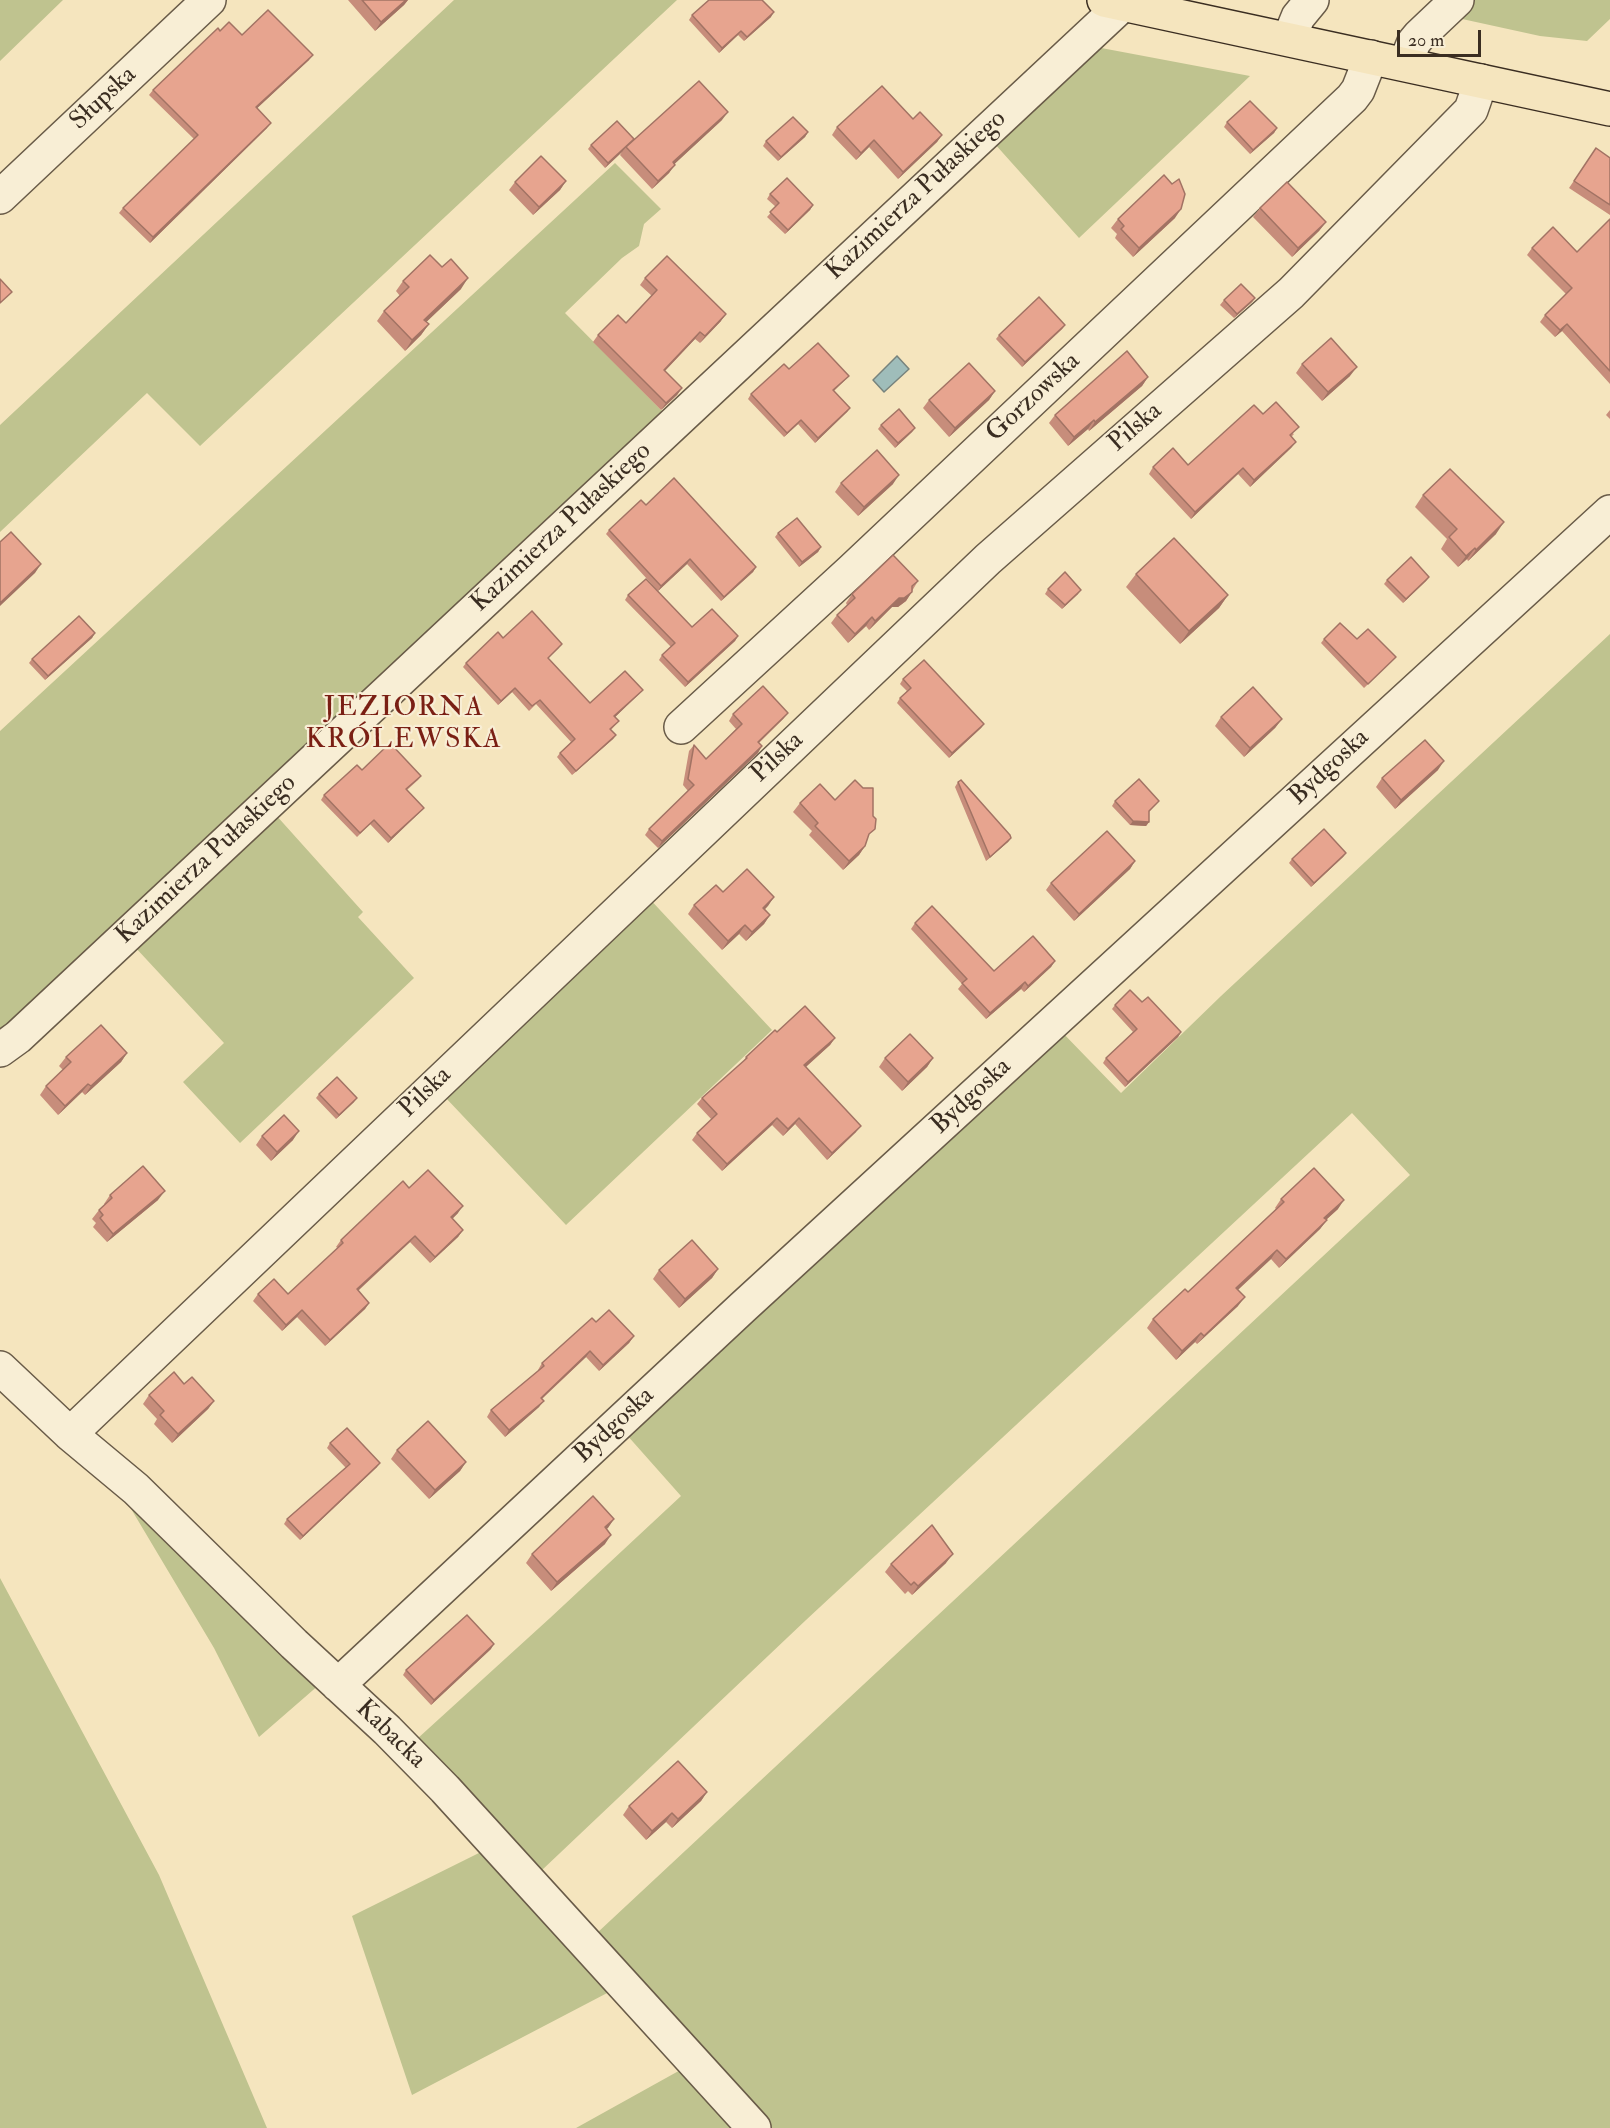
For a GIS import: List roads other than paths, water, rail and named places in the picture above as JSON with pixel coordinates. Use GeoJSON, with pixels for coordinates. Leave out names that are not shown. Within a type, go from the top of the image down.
{"type":"FeatureCollection","features":[{"type":"Feature","properties":{"kind":"main road","name":"Kazimierza Pułaskiego"},"geometry":{"type":"LineString","coordinates":[[1113,2],[1610,109]]}},
{"type":"Feature","properties":{"kind":"street","name":"Słupska"},"geometry":{"type":"LineString","coordinates":[[0,197],[209,0]]}},
{"type":"Feature","properties":{"kind":"street"},"geometry":{"type":"LineString","coordinates":[[1289,39],[1298,17],[1312,0]]}},
{"type":"Feature","properties":{"kind":"street"},"geometry":{"type":"LineString","coordinates":[[1405,64],[1414,42],[1456,0]]}},
{"type":"Feature","properties":{"kind":"street","name":"Kazimierza Pułaskiego"},"geometry":{"type":"LineString","coordinates":[[0,1050],[18,1037],[1113,2]]}},
{"type":"Feature","properties":{"kind":"street","name":"Gorzowska"},"geometry":{"type":"LineString","coordinates":[[681,727],[852,570],[1352,98],[1358,90],[1371,57]]}},
{"type":"Feature","properties":{"kind":"street","name":"Pilska"},"geometry":{"type":"LineString","coordinates":[[70,1434],[980,567],[1291,293],[1471,110],[1481,81]]}},
{"type":"Feature","properties":{"kind":"street","name":"Bydgoska"},"geometry":{"type":"LineString","coordinates":[[338,1685],[742,1307],[1610,512]]}},
{"type":"Feature","properties":{"kind":"street","name":"Kabacka"},"geometry":{"type":"LineString","coordinates":[[0,1368],[70,1434],[136,1489],[445,1789],[754,2128]]}},
{"type":"Feature","properties":{"kind":"water"},"geometry":{"type":"Polygon","coordinates":[[[897,356],[909,369],[884,392],[873,380],[897,356]]]}},
{"type":"Feature","properties":{"kind":"district","name":"JEZIORNA KRÓLEWSKA"},"geometry":{"type":"Point","coordinates":[404,725]}}]}
